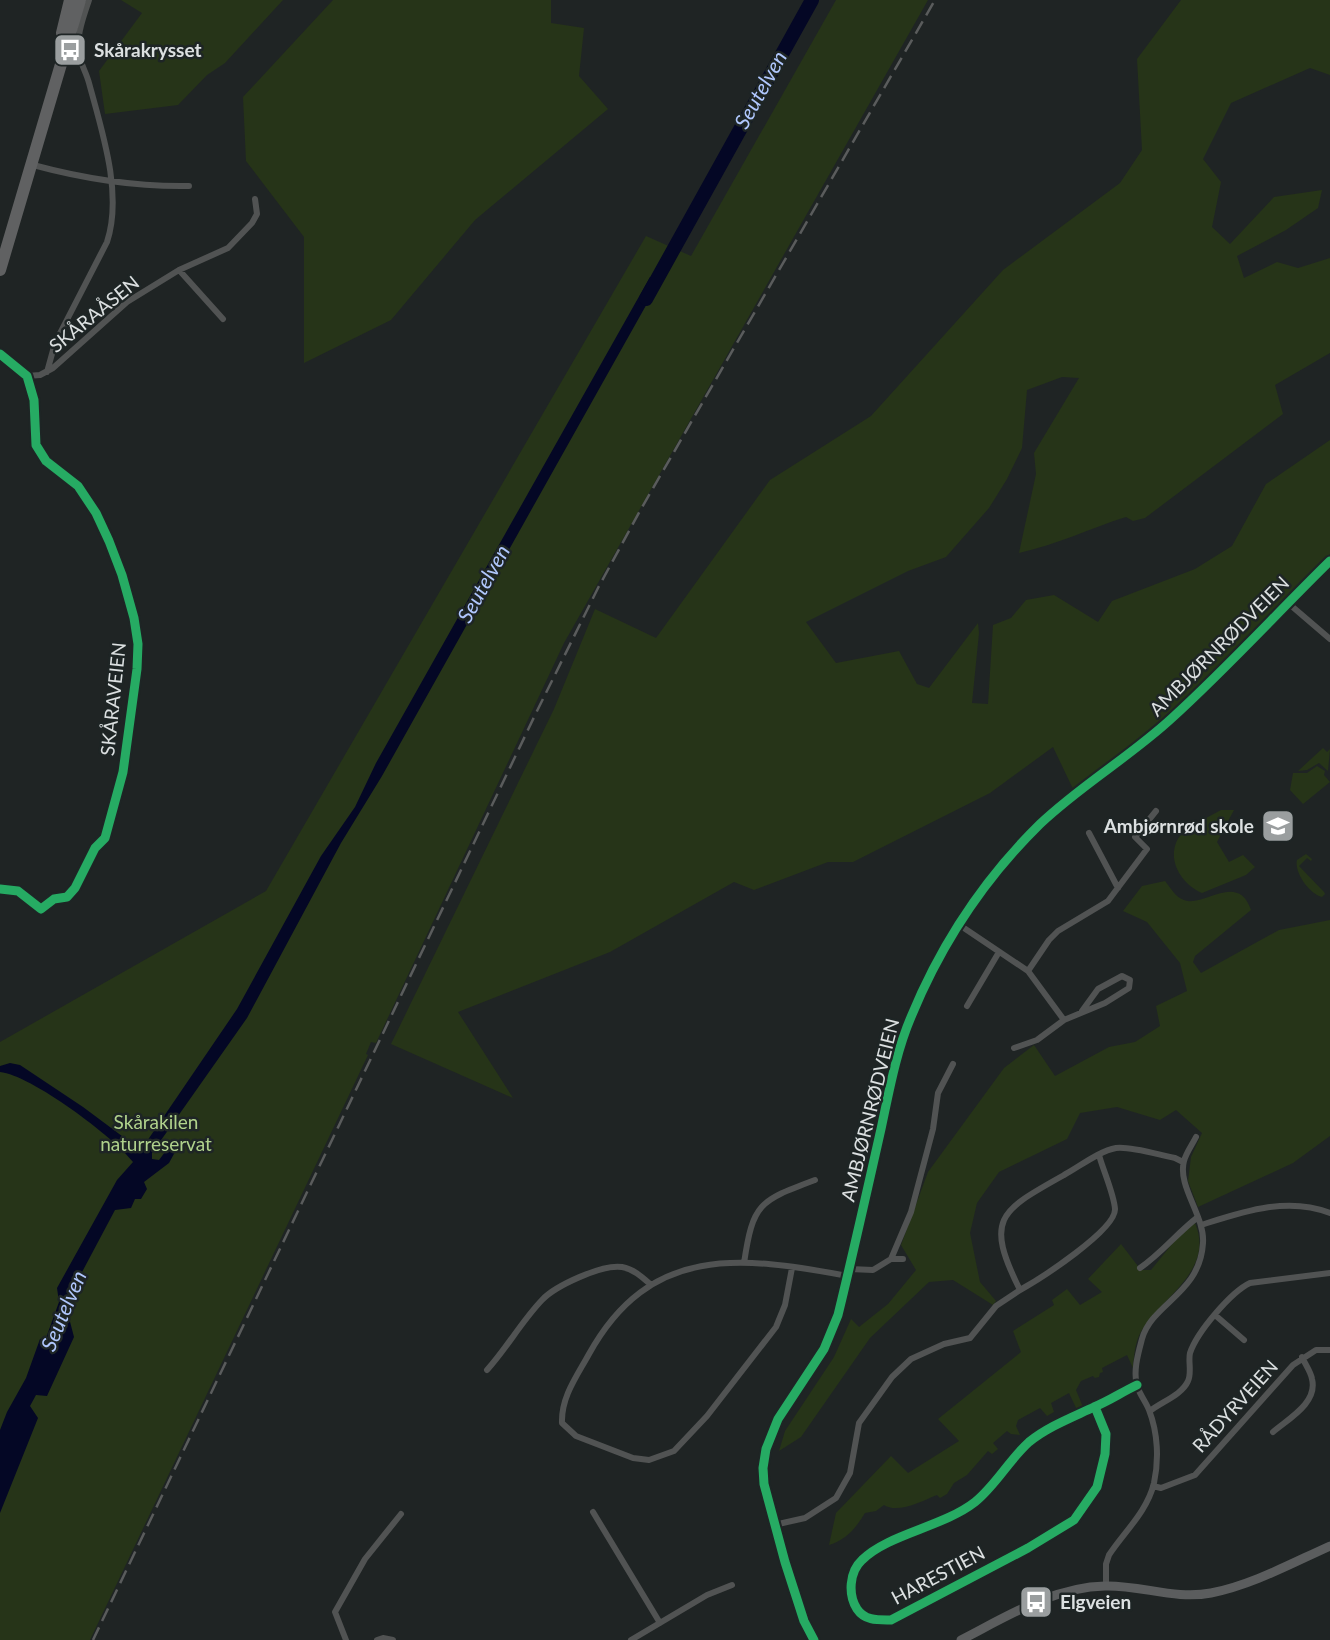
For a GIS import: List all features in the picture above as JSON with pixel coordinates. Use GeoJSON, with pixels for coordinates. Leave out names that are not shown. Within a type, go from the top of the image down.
{"type":"FeatureCollection","features":[{"type":"Feature","properties":{"kind":"highway"},"geometry":{"type":"LineString","coordinates":[[56,75],[57,55],[70,0]]}},
{"type":"Feature","properties":{"kind":"highway"},"geometry":{"type":"LineString","coordinates":[[0,270],[80,0]]}},
{"type":"Feature","properties":{"kind":"street"},"geometry":{"type":"LineString","coordinates":[[47,372],[55,344],[107,242],[112,226],[112,182],[95,106],[78,49],[89,0]]}},
{"type":"Feature","properties":{"kind":"street"},"geometry":{"type":"LineString","coordinates":[[33,164],[92,180],[189,187]]}},
{"type":"Feature","properties":{"kind":"street","name":"SKÅRAÅSEN"},"geometry":{"type":"LineString","coordinates":[[27,376],[47,372],[127,302],[179,270],[228,248],[257,214],[255,199]]}},
{"type":"Feature","properties":{"kind":"street"},"geometry":{"type":"LineString","coordinates":[[179,270],[223,319]]}},
{"type":"Feature","properties":{"kind":"street"},"geometry":{"type":"LineString","coordinates":[[0,354],[27,376]]}},
{"type":"Feature","properties":{"kind":"street","name":"SKÅRAVEIEN"},"geometry":{"type":"LineString","coordinates":[[0,889],[18,891],[41,909],[54,899],[67,897],[75,888],[95,848],[105,838],[120,783],[137,669],[136,631],[122,575],[96,513],[78,486],[46,461],[36,444],[33,400],[27,376]]}},
{"type":"Feature","properties":{"kind":"street","name":"AMBJØRNRØDVEIEN"},"geometry":{"type":"LineString","coordinates":[[814,1640],[804,1622],[774,1525],[764,1484],[766,1449],[778,1419],[832,1333],[849,1273],[891,1084],[906,1031],[930,974],[958,924],[989,880],[1040,825],[1173,718],[1330,561]]}},
{"type":"Feature","properties":{"kind":"street"},"geometry":{"type":"LineString","coordinates":[[1287,603],[1330,639]]}},
{"type":"Feature","properties":{"kind":"street"},"geometry":{"type":"LineString","coordinates":[[1135,837],[1156,811]]}},
{"type":"Feature","properties":{"kind":"street"},"geometry":{"type":"LineString","coordinates":[[1089,833],[1118,888]]}},
{"type":"Feature","properties":{"kind":"street"},"geometry":{"type":"LineString","coordinates":[[1028,971],[1058,931],[1108,901],[1147,849],[1135,837],[1125,836]]}},
{"type":"Feature","properties":{"kind":"street"},"geometry":{"type":"LineString","coordinates":[[958,924],[1028,971],[1064,1020]]}},
{"type":"Feature","properties":{"kind":"street"},"geometry":{"type":"LineString","coordinates":[[967,1006],[999,952]]}},
{"type":"Feature","properties":{"kind":"street"},"geometry":{"type":"LineString","coordinates":[[1014,1048],[1037,1040],[1064,1020],[1082,1011],[1105,1003],[1129,988],[1130,980],[1122,976],[1098,989],[1082,1011]]}},
{"type":"Feature","properties":{"kind":"street"},"geometry":{"type":"LineString","coordinates":[[891,1259],[911,1212],[933,1129],[938,1093],[953,1064]]}},
{"type":"Feature","properties":{"kind":"street"},"geometry":{"type":"LineString","coordinates":[[1106,1586],[1106,1563],[1109,1555],[1143,1510],[1153,1486],[1157,1464],[1156,1437],[1150,1411],[1137,1385],[1136,1359],[1143,1334],[1196,1272],[1204,1241],[1201,1225],[1186,1187],[1183,1162],[1196,1138]]}},
{"type":"Feature","properties":{"kind":"street"},"geometry":{"type":"LineString","coordinates":[[1020,1290],[1001,1248],[1001,1227],[1008,1211],[1022,1199],[1099,1155],[1117,1148],[1175,1158],[1183,1162]]}},
{"type":"Feature","properties":{"kind":"street"},"geometry":{"type":"LineString","coordinates":[[774,1525],[805,1518],[836,1498],[850,1473],[859,1423],[892,1377],[911,1359],[944,1344],[970,1338],[996,1306],[1077,1252],[1112,1221],[1115,1209],[1099,1155]]}},
{"type":"Feature","properties":{"kind":"street"},"geometry":{"type":"LineString","coordinates":[[744,1263],[750,1227],[762,1204],[780,1193],[814,1180]]}},
{"type":"Feature","properties":{"kind":"street"},"geometry":{"type":"LineString","coordinates":[[1201,1225],[1251,1209],[1282,1205],[1330,1213]]}},
{"type":"Feature","properties":{"kind":"street"},"geometry":{"type":"LineString","coordinates":[[1140,1268],[1155,1258],[1178,1231],[1198,1217]]}},
{"type":"Feature","properties":{"kind":"street"},"geometry":{"type":"LineString","coordinates":[[792,1268],[785,1306],[776,1327],[708,1416],[674,1451],[649,1460],[633,1458],[576,1436],[562,1423],[563,1402],[601,1333],[613,1316],[650,1284],[680,1271],[707,1264],[744,1263],[849,1273],[873,1270],[891,1259],[903,1259]]}},
{"type":"Feature","properties":{"kind":"street"},"geometry":{"type":"LineString","coordinates":[[487,1370],[543,1298],[565,1284],[597,1271],[620,1267],[636,1272],[650,1284]]}},
{"type":"Feature","properties":{"kind":"street"},"geometry":{"type":"LineString","coordinates":[[1150,1411],[1177,1393],[1188,1381],[1190,1353],[1215,1315],[1241,1288],[1250,1283],[1330,1273]]}},
{"type":"Feature","properties":{"kind":"street"},"geometry":{"type":"LineString","coordinates":[[1215,1315],[1244,1340]]}},
{"type":"Feature","properties":{"kind":"street","name":"RÅDYRVEIEN"},"geometry":{"type":"LineString","coordinates":[[1153,1486],[1161,1488],[1195,1475],[1302,1357],[1316,1350],[1330,1350]]}},
{"type":"Feature","properties":{"kind":"street","name":"RÅDYRVEIEN"},"geometry":{"type":"LineString","coordinates":[[1273,1432],[1306,1404],[1312,1392],[1312,1378],[1302,1357]]}},
{"type":"Feature","properties":{"kind":"street","name":"HARESTIEN"},"geometry":{"type":"LineString","coordinates":[[1096,1407],[1106,1434],[1105,1454],[1097,1487],[1074,1520],[1028,1548],[891,1620],[871,1619],[858,1612],[851,1598],[851,1588],[853,1574],[861,1561],[878,1548],[956,1515],[977,1501],[1029,1442],[1079,1412],[1096,1407],[1137,1385]]}},
{"type":"Feature","properties":{"kind":"street"},"geometry":{"type":"LineString","coordinates":[[593,1512],[660,1623]]}},
{"type":"Feature","properties":{"kind":"street"},"geometry":{"type":"LineString","coordinates":[[345,1640],[335,1612],[365,1559],[401,1514]]}},
{"type":"Feature","properties":{"kind":"street"},"geometry":{"type":"LineString","coordinates":[[961,1640],[1054,1596],[1078,1589],[1106,1586],[1182,1595],[1210,1593],[1258,1578],[1330,1546]]}},
{"type":"Feature","properties":{"kind":"street"},"geometry":{"type":"LineString","coordinates":[[631,1640],[706,1595],[732,1585]]}},
{"type":"Feature","properties":{"kind":"street"},"geometry":{"type":"LineString","coordinates":[[377,1640],[393,1640]]}},
{"type":"Feature","properties":{"kind":"green space"},"geometry":{"type":"Polygon","coordinates":[[[121,0],[283,0],[225,63],[207,75],[178,105],[105,114],[99,71],[142,13],[121,0]]]}},
{"type":"Feature","properties":{"kind":"green space"},"geometry":{"type":"Polygon","coordinates":[[[333,0],[551,0],[551,23],[584,28],[579,76],[608,109],[475,220],[391,320],[304,363],[304,237],[246,161],[243,97],[333,0]]]}},
{"type":"Feature","properties":{"kind":"green space","name":"Skårakilen naturreservat"},"geometry":{"type":"Polygon","coordinates":[[[836,0],[928,0],[564,643],[376,1043],[371,1042],[366,1054],[368,1055],[90,1640],[0,1640],[0,1042],[266,891],[646,236],[691,256],[836,0]]]}},
{"type":"Feature","properties":{"kind":"green space"},"geometry":{"type":"Polygon","coordinates":[[[1181,0],[1330,0],[1330,75],[1310,68],[1231,103],[1203,159],[1221,182],[1212,227],[1230,244],[1274,197],[1322,190],[1318,208],[1286,230],[1237,256],[1244,278],[1277,262],[1298,268],[1330,258],[1330,353],[1275,385],[1283,414],[1145,518],[1133,521],[1126,517],[1019,553],[1036,474],[1034,453],[1079,378],[1062,377],[1027,390],[1022,448],[1007,479],[989,508],[946,557],[908,571],[806,622],[836,663],[899,651],[917,684],[929,688],[978,623],[972,703],[988,704],[993,625],[1011,618],[1026,600],[1054,595],[1098,622],[1112,601],[1195,569],[1232,546],[1266,484],[1330,440],[1330,554],[1192,694],[1074,791],[1053,747],[990,793],[853,862],[828,862],[754,890],[734,882],[610,952],[458,1012],[513,1098],[391,1044],[554,709],[595,609],[656,638],[770,480],[871,416],[1003,270],[1120,183],[1142,150],[1137,59],[1181,0]]]}},
{"type":"Feature","properties":{"kind":"green space"},"geometry":{"type":"Polygon","coordinates":[[[1323,748],[1327,752],[1330,749],[1328,771],[1319,763],[1307,770],[1298,771],[1323,748]]]}},
{"type":"Feature","properties":{"kind":"green space"},"geometry":{"type":"Polygon","coordinates":[[[1317,766],[1325,771],[1324,775],[1330,782],[1303,804],[1290,790],[1293,773],[1307,773],[1317,766]]]}},
{"type":"Feature","properties":{"kind":"green space"},"geometry":{"type":"Polygon","coordinates":[[[1221,810],[1234,810],[1217,842],[1229,862],[1243,855],[1255,867],[1246,875],[1202,893],[1189,885],[1179,873],[1174,851],[1178,838],[1190,825],[1221,810]]]}},
{"type":"Feature","properties":{"kind":"green space"},"geometry":{"type":"Polygon","coordinates":[[[1306,854],[1311,861],[1307,858],[1299,866],[1324,892],[1322,897],[1308,887],[1300,876],[1297,860],[1306,854]]]}},
{"type":"Feature","properties":{"kind":"green space"},"geometry":{"type":"Polygon","coordinates":[[[1165,881],[1176,895],[1184,900],[1192,901],[1220,893],[1238,893],[1251,910],[1195,956],[1193,962],[1201,973],[1279,930],[1330,920],[1330,1136],[1293,1163],[1198,1207],[1188,1181],[1191,1157],[1202,1133],[1176,1110],[1160,1120],[1117,1107],[1080,1113],[1067,1139],[999,1172],[977,1203],[970,1233],[980,1282],[996,1301],[993,1305],[953,1280],[929,1282],[870,1338],[801,1437],[779,1451],[785,1431],[834,1357],[851,1319],[859,1327],[888,1304],[916,1270],[901,1245],[928,1172],[1004,1068],[1034,1045],[1055,1076],[1109,1047],[1135,1042],[1160,1026],[1156,1006],[1187,991],[1180,963],[1147,922],[1123,911],[1142,886],[1165,881]]]}},
{"type":"Feature","properties":{"kind":"green space"},"geometry":{"type":"Polygon","coordinates":[[[1195,1223],[1199,1240],[1193,1269],[1142,1330],[1136,1343],[1133,1368],[1127,1355],[1102,1368],[1103,1372],[1099,1377],[1093,1376],[1081,1381],[1076,1390],[1083,1407],[1077,1410],[1069,1393],[1051,1403],[1054,1412],[1047,1416],[1040,1408],[1018,1420],[1016,1426],[1020,1435],[1007,1431],[993,1443],[998,1449],[992,1454],[988,1451],[967,1475],[954,1483],[947,1494],[903,1507],[884,1505],[876,1511],[865,1513],[850,1533],[829,1545],[836,1513],[891,1456],[908,1473],[959,1441],[938,1419],[1021,1352],[1013,1331],[1054,1305],[1052,1300],[1067,1289],[1080,1305],[1102,1292],[1088,1279],[1121,1244],[1141,1270],[1151,1270],[1181,1233],[1195,1223]]]}},
{"type":"Feature","properties":{"kind":"water"},"geometry":{"type":"Polygon","coordinates":[[[650,277],[658,284],[382,776],[341,843],[247,1018],[152,1153],[152,1159],[159,1160],[168,1148],[175,1152],[169,1163],[144,1182],[147,1189],[141,1199],[135,1199],[131,1208],[115,1210],[81,1274],[68,1314],[74,1337],[47,1396],[36,1395],[30,1406],[38,1418],[0,1513],[0,1430],[26,1378],[40,1339],[46,1338],[59,1302],[57,1288],[117,1180],[133,1162],[91,1123],[51,1095],[14,1076],[0,1072],[0,1066],[10,1063],[20,1065],[138,1148],[143,1147],[237,1009],[321,856],[355,807],[376,763],[650,277]]]}},
{"type":"Feature","properties":{"kind":"waterway","name":"Seutelven"},"geometry":{"type":"LineString","coordinates":[[646,299],[812,0]]}},
{"type":"Feature","properties":{"kind":"railway"},"geometry":{"type":"LineString","coordinates":[[93,1640],[598,588],[935,0]]}},
{"type":"Feature","properties":{"kind":"cycle path"},"geometry":{"type":"LineString","coordinates":[[0,354],[27,376],[34,400],[36,445],[46,461],[78,486],[96,513],[122,575],[138,644],[123,772],[105,838],[95,848],[75,888],[67,897],[54,899],[41,909],[18,891],[0,889]]}},
{"type":"Feature","properties":{"kind":"cycle path"},"geometry":{"type":"LineString","coordinates":[[814,1640],[804,1621],[785,1562],[764,1484],[766,1449],[778,1419],[824,1349],[838,1315],[897,1058],[923,990],[950,938],[982,890],[1020,845],[1056,810],[1172,718],[1330,561]]}},
{"type":"Feature","properties":{"kind":"cycle path"},"geometry":{"type":"LineString","coordinates":[[1095,1407],[1106,1434],[1105,1454],[1097,1487],[1074,1520],[1028,1548],[891,1620],[872,1619],[860,1613],[852,1597],[851,1584],[854,1571],[862,1560],[886,1543],[962,1511],[983,1495],[1029,1442],[1060,1423],[1137,1385]]}},
{"type":"Feature","properties":{"kind":"place","name":"Skårakrysset"},"geometry":{"type":"Point","coordinates":[70,50]}},
{"type":"Feature","properties":{"kind":"place","name":"Ambjørnrød skole"},"geometry":{"type":"Point","coordinates":[1278,826]}},
{"type":"Feature","properties":{"kind":"place","name":"Elgveien"},"geometry":{"type":"Point","coordinates":[1036,1602]}}]}
